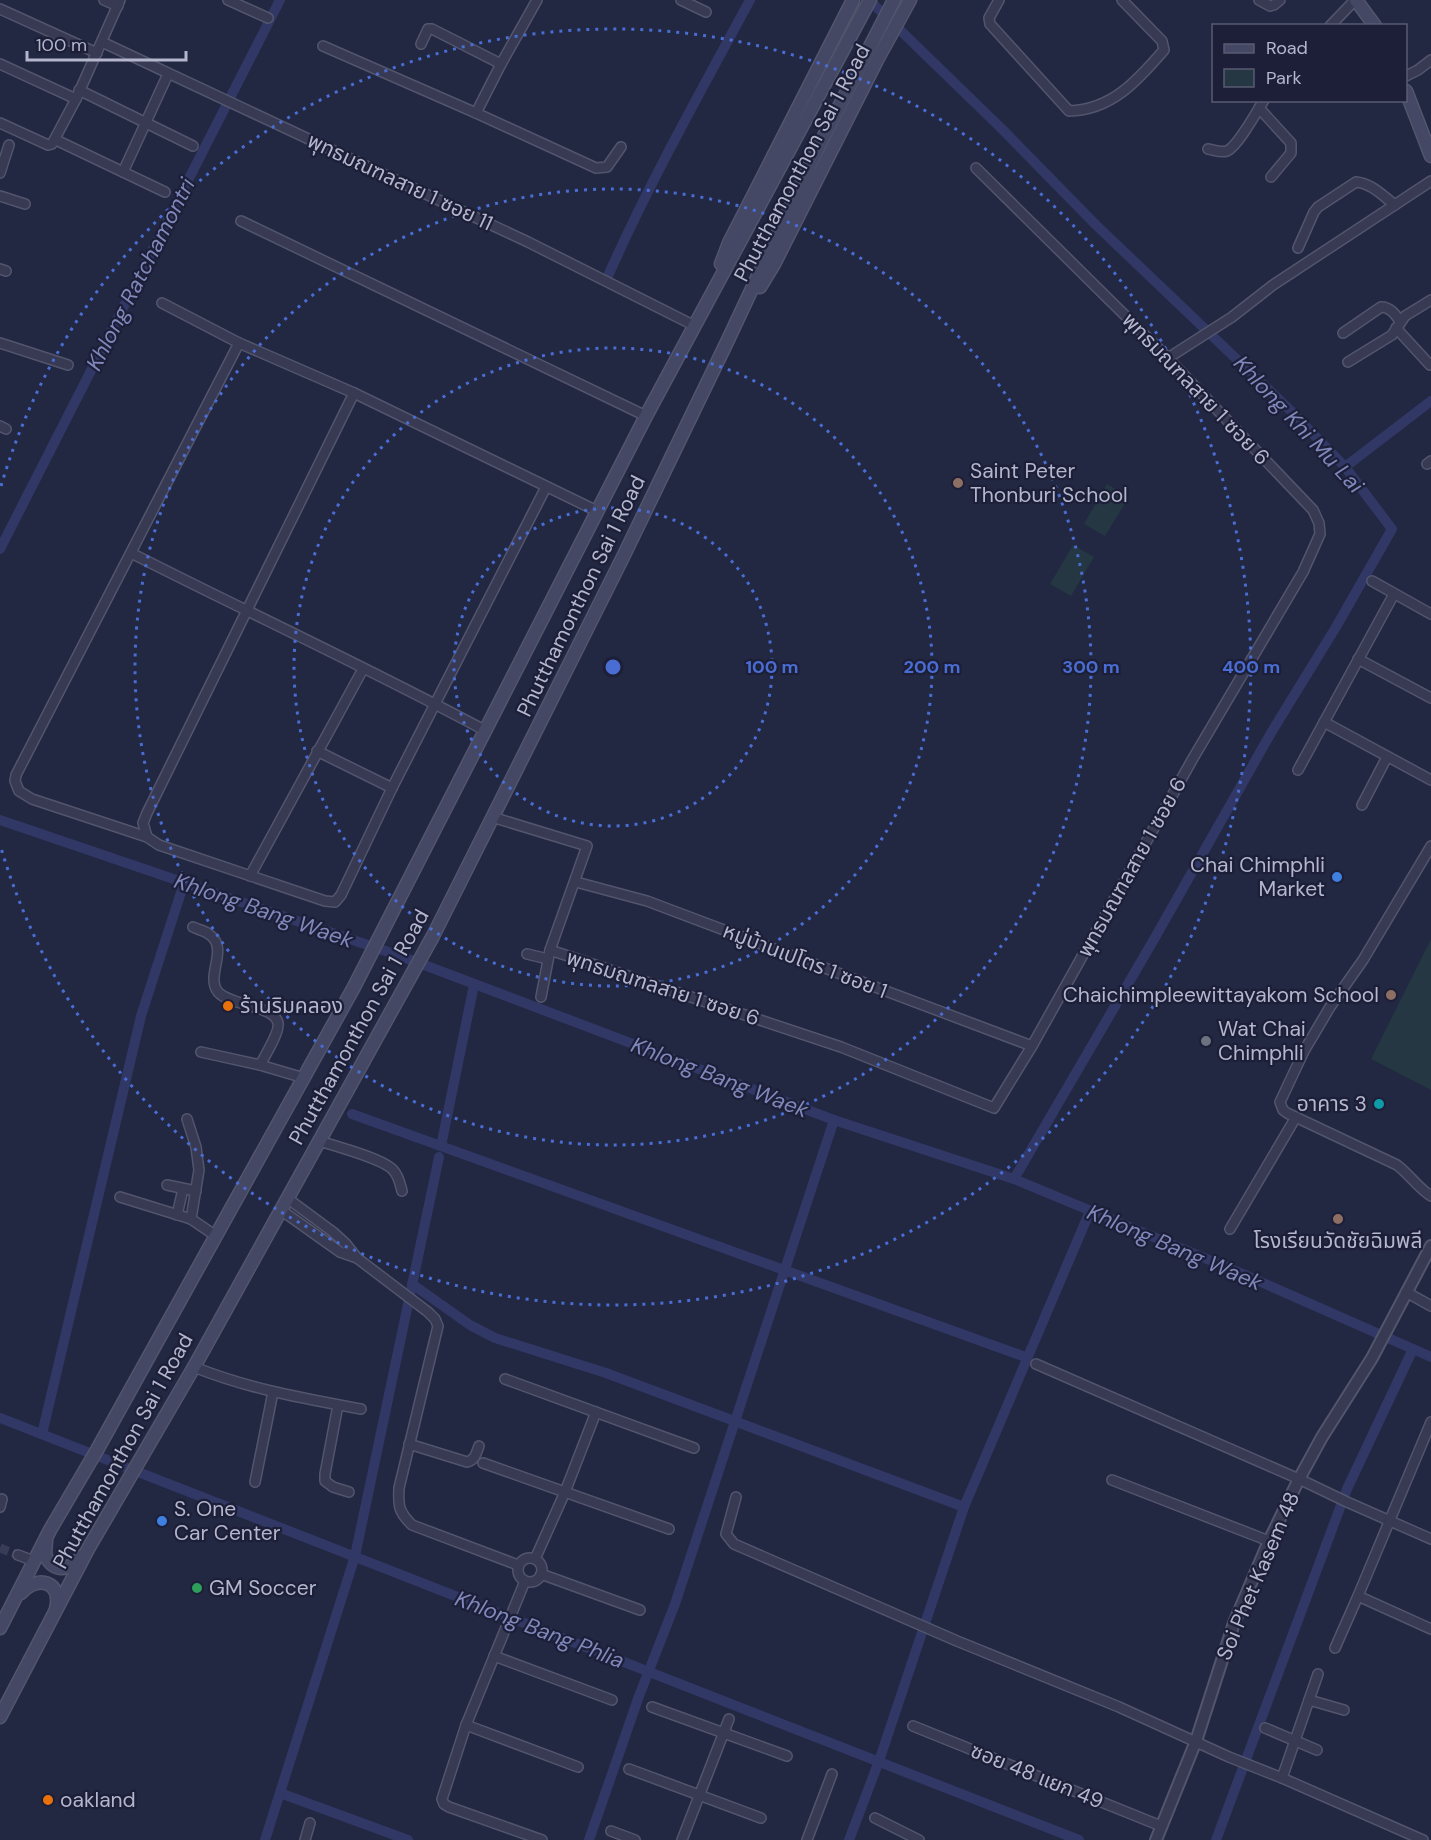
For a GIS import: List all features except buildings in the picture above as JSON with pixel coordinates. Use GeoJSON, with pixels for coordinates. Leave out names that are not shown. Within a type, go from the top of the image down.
{"type":"FeatureCollection","features":[{"type":"Feature","properties":{"kind":"main road","name":"Phutthamonthon Sai 1 Road"},"geometry":{"type":"LineString","coordinates":[[695,326],[729,243],[853,0]]}},
{"type":"Feature","properties":{"kind":"main road","name":"Phutthamonthon Sai 1 Road"},"geometry":{"type":"LineString","coordinates":[[0,1628],[8,1604],[83,1475],[354,987],[646,416],[870,0]]}},
{"type":"Feature","properties":{"kind":"main road","name":"Phutthamonthon Sai 1 Road"},"geometry":{"type":"LineString","coordinates":[[0,1716],[88,1550],[194,1367],[433,936],[623,557],[809,168],[894,0]]}},
{"type":"Feature","properties":{"kind":"main road","name":"Phutthamonthon Sai 1 Road"},"geometry":{"type":"LineString","coordinates":[[727,342],[774,264],[877,60],[910,0]]}},
{"type":"Feature","properties":{"kind":"main road"},"geometry":{"type":"LineString","coordinates":[[1355,0],[1374,24]]}},
{"type":"Feature","properties":{"kind":"main road"},"geometry":{"type":"LineString","coordinates":[[1407,94],[1431,156]]}},
{"type":"Feature","properties":{"kind":"main road"},"geometry":{"type":"LineString","coordinates":[[50,1530],[44,1549],[52,1565],[61,1568],[72,1566],[88,1550]]}},
{"type":"Feature","properties":{"kind":"main road"},"geometry":{"type":"LineString","coordinates":[[8,1604],[30,1584],[38,1581],[48,1583],[58,1599],[50,1622]]}},
{"type":"Feature","properties":{"kind":"street"},"geometry":{"type":"LineString","coordinates":[[0,123],[48,145],[56,140],[119,3],[104,0]]}},
{"type":"Feature","properties":{"kind":"street"},"geometry":{"type":"LineString","coordinates":[[228,0],[267,18]]}},
{"type":"Feature","properties":{"kind":"street"},"geometry":{"type":"LineString","coordinates":[[476,113],[537,0]]}},
{"type":"Feature","properties":{"kind":"street"},"geometry":{"type":"LineString","coordinates":[[681,0],[706,12]]}},
{"type":"Feature","properties":{"kind":"street"},"geometry":{"type":"LineString","coordinates":[[999,0],[989,18],[990,24],[1070,111],[1094,107],[1114,100],[1147,70],[1164,50],[1162,41],[1122,0]]}},
{"type":"Feature","properties":{"kind":"street"},"geometry":{"type":"LineString","coordinates":[[1259,0],[1270,6],[1280,0]]}},
{"type":"Feature","properties":{"kind":"street"},"geometry":{"type":"LineString","coordinates":[[1332,24],[1355,0]]}},
{"type":"Feature","properties":{"kind":"street"},"geometry":{"type":"LineString","coordinates":[[0,9],[97,53]]}},
{"type":"Feature","properties":{"kind":"street"},"geometry":{"type":"LineString","coordinates":[[421,44],[428,29],[432,29],[501,64]]}},
{"type":"Feature","properties":{"kind":"street","name":"พุทธมณฑลสาย 1 ซอย 11"},"geometry":{"type":"LineString","coordinates":[[102,42],[528,242],[695,326]]}},
{"type":"Feature","properties":{"kind":"street"},"geometry":{"type":"LineString","coordinates":[[323,46],[596,168],[607,168],[621,147]]}},
{"type":"Feature","properties":{"kind":"street"},"geometry":{"type":"LineString","coordinates":[[1407,76],[1419,70],[1431,60]]}},
{"type":"Feature","properties":{"kind":"street"},"geometry":{"type":"LineString","coordinates":[[0,64],[146,122],[193,146]]}},
{"type":"Feature","properties":{"kind":"street"},"geometry":{"type":"LineString","coordinates":[[123,172],[168,74]]}},
{"type":"Feature","properties":{"kind":"street"},"geometry":{"type":"LineString","coordinates":[[1208,149],[1219,152],[1227,151],[1235,144],[1262,104],[1291,143],[1292,148],[1291,153],[1271,177]]}},
{"type":"Feature","properties":{"kind":"street"},"geometry":{"type":"LineString","coordinates":[[56,140],[165,192]]}},
{"type":"Feature","properties":{"kind":"street"},"geometry":{"type":"LineString","coordinates":[[0,173],[9,146]]}},
{"type":"Feature","properties":{"kind":"street","name":"พุทธมณฑลสาย 1 ซอย 6"},"geometry":{"type":"LineString","coordinates":[[492,817],[587,846],[549,955],[841,1047],[994,1108],[1032,1046],[1192,760],[1303,572],[1320,534],[1319,523],[1313,510],[1168,358],[976,168]]}},
{"type":"Feature","properties":{"kind":"street"},"geometry":{"type":"LineString","coordinates":[[1168,358],[1232,317],[1273,285],[1431,181]]}},
{"type":"Feature","properties":{"kind":"street"},"geometry":{"type":"LineString","coordinates":[[1298,248],[1318,207],[1356,182],[1372,188],[1395,205]]}},
{"type":"Feature","properties":{"kind":"street"},"geometry":{"type":"LineString","coordinates":[[0,196],[25,204]]}},
{"type":"Feature","properties":{"kind":"street"},"geometry":{"type":"LineString","coordinates":[[241,221],[646,416]]}},
{"type":"Feature","properties":{"kind":"street"},"geometry":{"type":"LineString","coordinates":[[1348,362],[1392,335],[1405,316],[1431,300]]}},
{"type":"Feature","properties":{"kind":"street"},"geometry":{"type":"LineString","coordinates":[[162,303],[239,343],[354,393],[597,511]]}},
{"type":"Feature","properties":{"kind":"street"},"geometry":{"type":"LineString","coordinates":[[1343,333],[1381,307],[1386,307],[1391,310],[1398,325],[1430,365]]}},
{"type":"Feature","properties":{"kind":"street"},"geometry":{"type":"LineString","coordinates":[[239,343],[16,775],[15,781],[19,791],[32,799],[147,837],[159,844],[250,876],[325,901],[335,902],[341,896],[392,788],[546,487]]}},
{"type":"Feature","properties":{"kind":"street"},"geometry":{"type":"LineString","coordinates":[[0,344],[68,365]]}},
{"type":"Feature","properties":{"kind":"street"},"geometry":{"type":"LineString","coordinates":[[147,837],[143,823],[147,813],[354,393]]}},
{"type":"Feature","properties":{"kind":"street"},"geometry":{"type":"LineString","coordinates":[[131,554],[435,703],[486,731]]}},
{"type":"Feature","properties":{"kind":"street"},"geometry":{"type":"LineString","coordinates":[[1372,581],[1431,614]]}},
{"type":"Feature","properties":{"kind":"street"},"geometry":{"type":"LineString","coordinates":[[1298,770],[1394,594]]}},
{"type":"Feature","properties":{"kind":"street"},"geometry":{"type":"LineString","coordinates":[[1358,659],[1431,698]]}},
{"type":"Feature","properties":{"kind":"street"},"geometry":{"type":"LineString","coordinates":[[250,876],[363,669]]}},
{"type":"Feature","properties":{"kind":"street"},"geometry":{"type":"LineString","coordinates":[[1324,722],[1431,780]]}},
{"type":"Feature","properties":{"kind":"street"},"geometry":{"type":"LineString","coordinates":[[317,751],[392,788]]}},
{"type":"Feature","properties":{"kind":"street"},"geometry":{"type":"LineString","coordinates":[[1362,805],[1388,757]]}},
{"type":"Feature","properties":{"kind":"street"},"geometry":{"type":"LineString","coordinates":[[1431,846],[1363,960],[1329,1006],[1280,1102],[1282,1110],[1397,1165],[1420,1189],[1431,1196]]}},
{"type":"Feature","properties":{"kind":"street","name":"หมู่บ้านเปโตร 1 ซอย 1"},"geometry":{"type":"LineString","coordinates":[[576,882],[646,901],[1032,1046]]}},
{"type":"Feature","properties":{"kind":"street"},"geometry":{"type":"LineString","coordinates":[[194,927],[210,934],[217,943],[214,982],[218,992],[271,1014],[278,1020],[279,1027],[260,1065]]}},
{"type":"Feature","properties":{"kind":"street"},"geometry":{"type":"LineString","coordinates":[[527,954],[549,955],[541,998]]}},
{"type":"Feature","properties":{"kind":"street"},"geometry":{"type":"LineString","coordinates":[[201,1052],[260,1065],[304,1078]]}},
{"type":"Feature","properties":{"kind":"street"},"geometry":{"type":"LineString","coordinates":[[1230,1229],[1296,1117]]}},
{"type":"Feature","properties":{"kind":"street"},"geometry":{"type":"LineString","coordinates":[[187,1119],[199,1170],[191,1220]]}},
{"type":"Feature","properties":{"kind":"street"},"geometry":{"type":"LineString","coordinates":[[319,1141],[382,1162],[392,1168],[398,1177],[402,1191]]}},
{"type":"Feature","properties":{"kind":"street"},"geometry":{"type":"LineString","coordinates":[[167,1185],[196,1191]]}},
{"type":"Feature","properties":{"kind":"street"},"geometry":{"type":"LineString","coordinates":[[177,1215],[183,1189]]}},
{"type":"Feature","properties":{"kind":"street"},"geometry":{"type":"LineString","coordinates":[[120,1197],[191,1220],[216,1236]]}},
{"type":"Feature","properties":{"kind":"street"},"geometry":{"type":"LineString","coordinates":[[287,1198],[333,1232],[357,1258],[417,1303],[435,1319],[438,1326],[399,1488],[398,1504],[402,1515],[412,1525],[518,1565]]}},
{"type":"Feature","properties":{"kind":"street"},"geometry":{"type":"LineString","coordinates":[[280,1210],[340,1252],[357,1258]]}},
{"type":"Feature","properties":{"kind":"street","name":"Soi Phet Kasem 48"},"geometry":{"type":"LineString","coordinates":[[1156,1840],[1196,1741],[1234,1623],[1269,1541],[1322,1437],[1372,1358],[1431,1246]]}},
{"type":"Feature","properties":{"kind":"street"},"geometry":{"type":"LineString","coordinates":[[1406,1292],[1431,1306]]}},
{"type":"Feature","properties":{"kind":"street"},"geometry":{"type":"LineString","coordinates":[[1035,1364],[1431,1539]]}},
{"type":"Feature","properties":{"kind":"street"},"geometry":{"type":"LineString","coordinates":[[194,1367],[226,1380],[273,1392],[361,1409]]}},
{"type":"Feature","properties":{"kind":"street"},"geometry":{"type":"LineString","coordinates":[[505,1379],[694,1448]]}},
{"type":"Feature","properties":{"kind":"street"},"geometry":{"type":"LineString","coordinates":[[255,1482],[273,1392]]}},
{"type":"Feature","properties":{"kind":"street"},"geometry":{"type":"LineString","coordinates":[[338,1405],[325,1474],[326,1481],[333,1487],[350,1492]]}},
{"type":"Feature","properties":{"kind":"street"},"geometry":{"type":"LineString","coordinates":[[535,1559],[566,1492],[596,1412]]}},
{"type":"Feature","properties":{"kind":"street"},"geometry":{"type":"LineString","coordinates":[[1335,1648],[1431,1422]]}},
{"type":"Feature","properties":{"kind":"street"},"geometry":{"type":"LineString","coordinates":[[409,1444],[467,1462],[472,1461],[475,1457],[478,1446]]}},
{"type":"Feature","properties":{"kind":"street"},"geometry":{"type":"LineString","coordinates":[[483,1463],[669,1529]]}},
{"type":"Feature","properties":{"kind":"street"},"geometry":{"type":"LineString","coordinates":[[1112,1480],[1269,1541]]}},
{"type":"Feature","properties":{"kind":"street"},"geometry":{"type":"LineString","coordinates":[[736,1497],[726,1534],[734,1544],[1423,1840]]}},
{"type":"Feature","properties":{"kind":"street"},"geometry":{"type":"LineString","coordinates":[[18,1555],[34,1561]]}},
{"type":"Feature","properties":{"kind":"street"},"geometry":{"type":"LineString","coordinates":[[524,1559],[535,1559],[541,1565],[541,1574],[534,1581],[525,1581],[518,1574],[518,1565],[524,1559]]}},
{"type":"Feature","properties":{"kind":"street"},"geometry":{"type":"LineString","coordinates":[[541,1574],[640,1610]]}},
{"type":"Feature","properties":{"kind":"street"},"geometry":{"type":"LineString","coordinates":[[525,1581],[466,1725],[442,1799],[444,1804],[542,1840]]}},
{"type":"Feature","properties":{"kind":"street"},"geometry":{"type":"LineString","coordinates":[[1358,1596],[1431,1629]]}},
{"type":"Feature","properties":{"kind":"street"},"geometry":{"type":"LineString","coordinates":[[494,1656],[612,1700]]}},
{"type":"Feature","properties":{"kind":"street"},"geometry":{"type":"LineString","coordinates":[[1282,1778],[1318,1674]]}},
{"type":"Feature","properties":{"kind":"street"},"geometry":{"type":"LineString","coordinates":[[1309,1700],[1344,1710]]}},
{"type":"Feature","properties":{"kind":"street"},"geometry":{"type":"LineString","coordinates":[[652,1707],[787,1756]]}},
{"type":"Feature","properties":{"kind":"street"},"geometry":{"type":"LineString","coordinates":[[682,1840],[722,1732],[729,1719]]}},
{"type":"Feature","properties":{"kind":"street"},"geometry":{"type":"LineString","coordinates":[[466,1725],[578,1767]]}},
{"type":"Feature","properties":{"kind":"street","name":"ซอย 48 แยก 49"},"geometry":{"type":"LineString","coordinates":[[913,1726],[1161,1826]]}},
{"type":"Feature","properties":{"kind":"street"},"geometry":{"type":"LineString","coordinates":[[1265,1728],[1317,1750]]}},
{"type":"Feature","properties":{"kind":"street"},"geometry":{"type":"LineString","coordinates":[[629,1769],[761,1818]]}},
{"type":"Feature","properties":{"kind":"street"},"geometry":{"type":"LineString","coordinates":[[807,1840],[832,1774]]}},
{"type":"Feature","properties":{"kind":"street"},"geometry":{"type":"LineString","coordinates":[[875,1818],[919,1840]]}},
{"type":"Feature","properties":{"kind":"street"},"geometry":{"type":"LineString","coordinates":[[305,1840],[310,1822]]}},
{"type":"Feature","properties":{"kind":"street"},"geometry":{"type":"LineString","coordinates":[[611,1832],[635,1840]]}},
{"type":"Feature","properties":{"kind":"green space"},"geometry":{"type":"Polygon","coordinates":[[[1107,484],[1129,497],[1105,536],[1084,524],[1107,484]]]}},
{"type":"Feature","properties":{"kind":"green space"},"geometry":{"type":"Polygon","coordinates":[[[1073,545],[1094,557],[1071,596],[1050,584],[1073,545]]]}},
{"type":"Feature","properties":{"kind":"green space"},"geometry":{"type":"Polygon","coordinates":[[[1431,939],[1431,1090],[1371,1059],[1431,939]]]}},
{"type":"Feature","properties":{"kind":"waterway","name":"Khlong Ratchamontri"},"geometry":{"type":"LineString","coordinates":[[0,549],[280,0]]}},
{"type":"Feature","properties":{"kind":"waterway"},"geometry":{"type":"LineString","coordinates":[[608,276],[658,171],[750,0]]}},
{"type":"Feature","properties":{"kind":"waterway","name":"Khlong Khi Mu Lai"},"geometry":{"type":"LineString","coordinates":[[869,0],[1003,130],[1096,225],[1291,411],[1345,467],[1392,529],[1336,627],[1271,733],[1014,1179]]}},
{"type":"Feature","properties":{"kind":"waterway"},"geometry":{"type":"LineString","coordinates":[[1345,467],[1431,401]]}},
{"type":"Feature","properties":{"kind":"waterway","name":"Khlong Bang Waek"},"geometry":{"type":"LineString","coordinates":[[0,820],[403,957],[834,1120],[1014,1179],[1236,1271],[1431,1357]]}},
{"type":"Feature","properties":{"kind":"waterway"},"geometry":{"type":"LineString","coordinates":[[42,1434],[141,1016],[184,883]]}},
{"type":"Feature","properties":{"kind":"waterway"},"geometry":{"type":"LineString","coordinates":[[441,1146],[474,985]]}},
{"type":"Feature","properties":{"kind":"waterway"},"geometry":{"type":"LineString","coordinates":[[352,1114],[1028,1358]]}},
{"type":"Feature","properties":{"kind":"waterway"},"geometry":{"type":"LineString","coordinates":[[589,1840],[639,1696],[675,1604],[834,1120]]}},
{"type":"Feature","properties":{"kind":"waterway"},"geometry":{"type":"LineString","coordinates":[[265,1840],[355,1556],[439,1157]]}},
{"type":"Feature","properties":{"kind":"waterway"},"geometry":{"type":"LineString","coordinates":[[849,1840],[879,1761],[964,1507],[1090,1211]]}},
{"type":"Feature","properties":{"kind":"waterway"},"geometry":{"type":"LineString","coordinates":[[412,1284],[470,1325],[495,1338],[606,1373],[964,1507]]}},
{"type":"Feature","properties":{"kind":"waterway"},"geometry":{"type":"LineString","coordinates":[[1216,1840],[1347,1489],[1413,1349]]}},
{"type":"Feature","properties":{"kind":"waterway","name":"Khlong Bang Phlia"},"geometry":{"type":"LineString","coordinates":[[0,1418],[1079,1840]]}},
{"type":"Feature","properties":{"kind":"waterway"},"geometry":{"type":"LineString","coordinates":[[280,1793],[408,1840]]}},
{"type":"Feature","properties":{"kind":"tunnel"},"geometry":{"type":"LineString","coordinates":[[0,1548],[18,1555]]}},
{"type":"Feature","properties":{"kind":"place","name":"Saint Peter Thonburi School"},"geometry":{"type":"Point","coordinates":[958,483]}},
{"type":"Feature","properties":{"kind":"place","name":"Chai Chimphli Market"},"geometry":{"type":"Point","coordinates":[1337,877]}},
{"type":"Feature","properties":{"kind":"place","name":"Chaichimpleewittayakom School"},"geometry":{"type":"Point","coordinates":[1391,995]}},
{"type":"Feature","properties":{"kind":"place","name":"ร้านริมคลอง"},"geometry":{"type":"Point","coordinates":[228,1006]}},
{"type":"Feature","properties":{"kind":"place","name":"Wat Chai Chimphli"},"geometry":{"type":"Point","coordinates":[1206,1041]}},
{"type":"Feature","properties":{"kind":"place","name":"อาคาร 3"},"geometry":{"type":"Point","coordinates":[1379,1104]}},
{"type":"Feature","properties":{"kind":"place","name":"โรงเรียนวัดชัยฉิมพลี"},"geometry":{"type":"Point","coordinates":[1338,1219]}},
{"type":"Feature","properties":{"kind":"place","name":"S. One Car Center"},"geometry":{"type":"Point","coordinates":[162,1521]}},
{"type":"Feature","properties":{"kind":"place","name":"GM Soccer"},"geometry":{"type":"Point","coordinates":[197,1588]}},
{"type":"Feature","properties":{"kind":"place","name":"oakland"},"geometry":{"type":"Point","coordinates":[48,1800]}}]}
